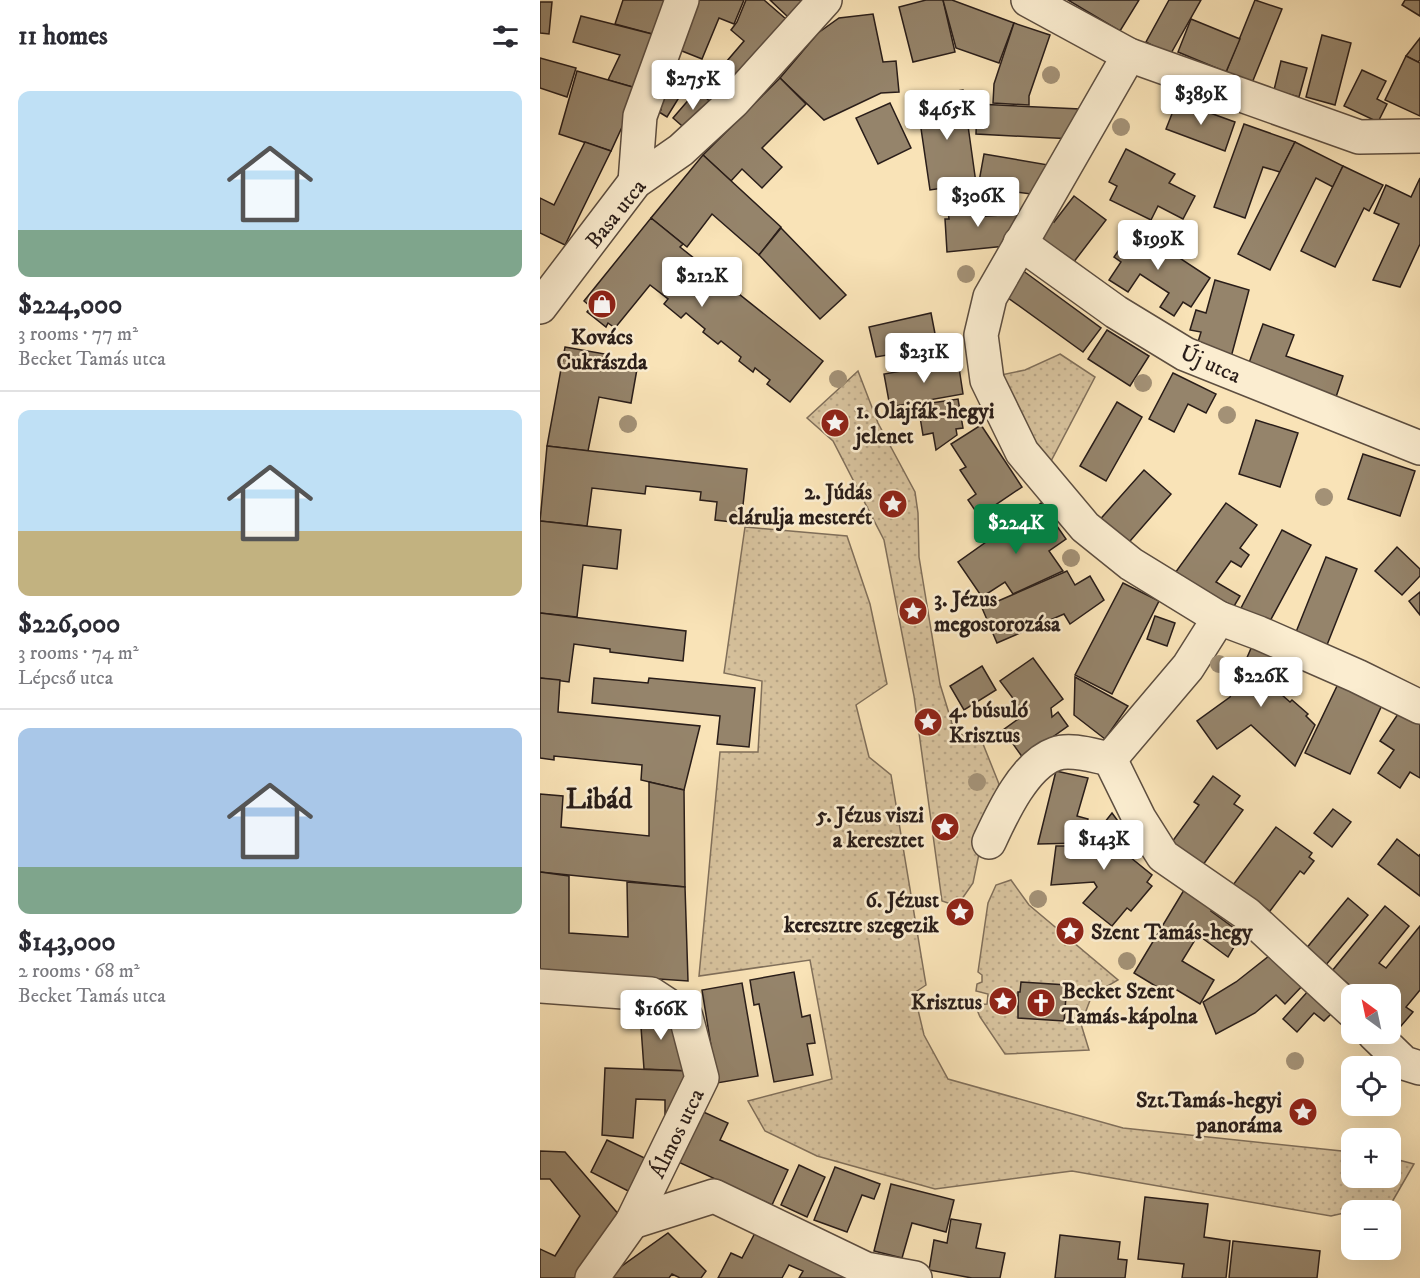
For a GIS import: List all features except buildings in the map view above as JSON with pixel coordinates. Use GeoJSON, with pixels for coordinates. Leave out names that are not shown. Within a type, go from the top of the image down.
{"type":"FeatureCollection","features":[{"type":"Feature","properties":{"kind":"street"},"geometry":{"type":"LineString","coordinates":[[635,182],[640,116],[682,0]]}},
{"type":"Feature","properties":{"kind":"street","name":"Basa utca"},"geometry":{"type":"LineString","coordinates":[[540,307],[635,182],[681,150],[733,102],[825,0]]}},
{"type":"Feature","properties":{"kind":"street"},"geometry":{"type":"LineString","coordinates":[[1028,0],[1129,56],[1359,137],[1420,136]]}},
{"type":"Feature","properties":{"kind":"street"},"geometry":{"type":"LineString","coordinates":[[1129,56],[990,297],[981,335],[987,380],[1022,452],[1084,527],[1131,564],[1219,618],[1357,676],[1420,707]]}},
{"type":"Feature","properties":{"kind":"street","name":"Új utca"},"geometry":{"type":"LineString","coordinates":[[1020,243],[1116,312],[1185,354],[1420,448]]}},
{"type":"Feature","properties":{"kind":"street"},"geometry":{"type":"LineString","coordinates":[[1110,759],[1188,667],[1219,618]]}},
{"type":"Feature","properties":{"kind":"street"},"geometry":{"type":"LineString","coordinates":[[989,842],[1002,812],[1017,789],[1040,762],[1056,753],[1073,753],[1110,759]]}},
{"type":"Feature","properties":{"kind":"street"},"geometry":{"type":"LineString","coordinates":[[1110,759],[1139,818],[1163,856],[1247,915],[1341,1001]]}},
{"type":"Feature","properties":{"kind":"street","name":"Álmos utca"},"geometry":{"type":"LineString","coordinates":[[540,986],[651,994],[686,1017],[702,1078],[632,1222],[592,1278]]}},
{"type":"Feature","properties":{"kind":"street"},"geometry":{"type":"LineString","coordinates":[[1384,1044],[1404,1063],[1420,1068]]}},
{"type":"Feature","properties":{"kind":"street"},"geometry":{"type":"LineString","coordinates":[[632,1222],[714,1196],[867,1269],[915,1278]]}},
{"type":"Feature","properties":{"kind":"shaded area"},"geometry":{"type":"Polygon","coordinates":[[[1060,354],[1095,377],[1051,461],[1035,449],[1001,375],[1025,370],[1060,354]]]}},
{"type":"Feature","properties":{"kind":"shaded area"},"geometry":{"type":"Polygon","coordinates":[[[858,371],[878,423],[915,492],[919,557],[940,684],[955,733],[981,739],[999,784],[981,844],[973,883],[957,906],[942,901],[914,696],[884,540],[833,441],[807,418],[858,371]]]}},
{"type":"Feature","properties":{"kind":"shaded area"},"geometry":{"type":"Polygon","coordinates":[[[745,527],[847,536],[870,604],[887,684],[856,705],[869,757],[891,775],[926,985],[914,993],[924,1035],[948,1079],[1123,1128],[1341,1151],[1341,1188],[1400,1188],[1393,1200],[1341,1200],[1341,1214],[1331,1216],[1072,1171],[935,1189],[817,1156],[765,1131],[748,1101],[832,1079],[810,960],[699,976],[720,752],[758,752],[762,681],[724,673],[745,527]]]}},
{"type":"Feature","properties":{"kind":"shaded area"},"geometry":{"type":"Polygon","coordinates":[[[1011,880],[1029,905],[1118,980],[1092,995],[1081,1024],[1089,1050],[1005,1054],[980,1017],[975,1005],[987,1004],[988,994],[976,991],[977,984],[982,982],[982,975],[978,972],[988,903],[996,885],[1011,880]]]}},
{"type":"Feature","properties":{"kind":"shaded area"},"geometry":{"type":"Polygon","coordinates":[[[1401,1161],[1414,1164],[1401,1186],[1401,1161]]]}},
{"type":"Feature","properties":{"kind":"place","name":"Kovács Cukrászda"},"geometry":{"type":"Point","coordinates":[602,304]}},
{"type":"Feature","properties":{"kind":"place","name":"1. Olajfák-hegyi jelenet"},"geometry":{"type":"Point","coordinates":[835,423]}},
{"type":"Feature","properties":{"kind":"place","name":"2. Júdás elárulja mesterét"},"geometry":{"type":"Point","coordinates":[893,504]}},
{"type":"Feature","properties":{"kind":"place","name":"3. Jézus megostorozása"},"geometry":{"type":"Point","coordinates":[913,611]}},
{"type":"Feature","properties":{"kind":"place","name":"4. búsuló Krisztus"},"geometry":{"type":"Point","coordinates":[928,722]}},
{"type":"Feature","properties":{"kind":"place","name":"5. Jézus viszi a keresztet"},"geometry":{"type":"Point","coordinates":[945,827]}},
{"type":"Feature","properties":{"kind":"place","name":"6. Jézust keresztre szegezik"},"geometry":{"type":"Point","coordinates":[960,912]}},
{"type":"Feature","properties":{"kind":"place","name":"Szent Tamás-hegy"},"geometry":{"type":"Point","coordinates":[1070,931]}},
{"type":"Feature","properties":{"kind":"place","name":"Krisztus"},"geometry":{"type":"Point","coordinates":[1003,1001]}},
{"type":"Feature","properties":{"kind":"place","name":"Becket Szent Tamás-kápolna"},"geometry":{"type":"Point","coordinates":[1041,1003]}},
{"type":"Feature","properties":{"kind":"place","name":"Szt.Tamás-hegyi panoráma"},"geometry":{"type":"Point","coordinates":[1303,1112]}},
{"type":"Feature","properties":{"kind":"district","name":"Libád"},"geometry":{"type":"Point","coordinates":[599,798]}}]}
